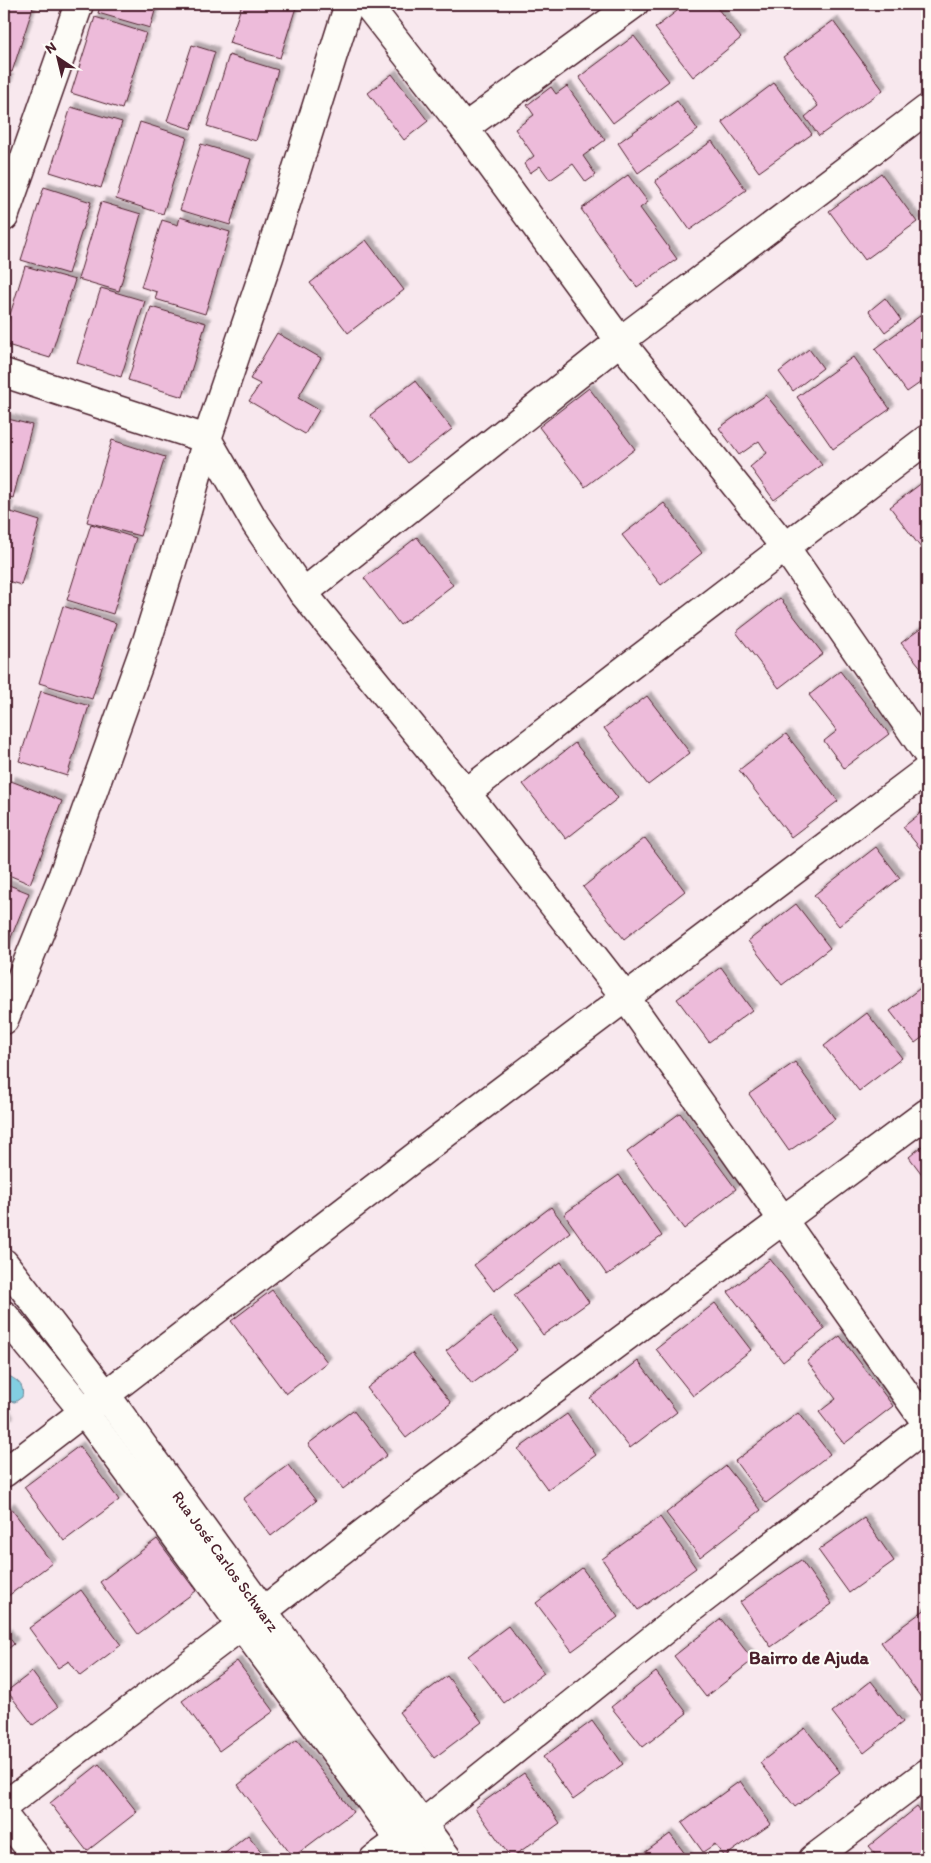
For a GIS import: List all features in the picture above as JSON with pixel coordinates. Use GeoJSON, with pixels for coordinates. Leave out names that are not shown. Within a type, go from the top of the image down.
{"type":"FeatureCollection","features":[{"type":"Feature","properties":{"kind":"street"},"geometry":{"type":"LineString","coordinates":[[4,217],[78,4]]}},
{"type":"Feature","properties":{"kind":"street"},"geometry":{"type":"LineString","coordinates":[[4,1020],[63,875],[147,641],[180,536],[207,439],[269,257],[349,4]]}},
{"type":"Feature","properties":{"kind":"street"},"geometry":{"type":"LineString","coordinates":[[367,4],[464,128],[620,341],[785,546],[927,753]]}},
{"type":"Feature","properties":{"kind":"street"},"geometry":{"type":"LineString","coordinates":[[464,128],[634,4]]}},
{"type":"Feature","properties":{"kind":"street"},"geometry":{"type":"LineString","coordinates":[[304,593],[620,341],[927,109]]}},
{"type":"Feature","properties":{"kind":"street"},"geometry":{"type":"LineString","coordinates":[[4,373],[207,439],[256,524],[304,593],[466,793],[626,998],[927,1425],[684,1614],[412,1841],[374,1859]]}},
{"type":"Feature","properties":{"kind":"street"},"geometry":{"type":"LineString","coordinates":[[466,793],[785,546],[927,440]]}},
{"type":"Feature","properties":{"kind":"street"},"geometry":{"type":"LineString","coordinates":[[4,1473],[443,1135],[927,770]]}},
{"type":"Feature","properties":{"kind":"street"},"geometry":{"type":"LineString","coordinates":[[4,1806],[414,1494],[927,1112]]}},
{"type":"Feature","properties":{"kind":"street","name":"Rua José Carlos Schwarz"},"geometry":{"type":"LineString","coordinates":[[4,1263],[106,1395],[252,1619],[412,1841],[448,1859]]}},
{"type":"Feature","properties":{"kind":"street","name":"Rua José Carlos Schwarz"},"geometry":{"type":"LineString","coordinates":[[4,1315],[252,1619]]}},
{"type":"Feature","properties":{"kind":"street"},"geometry":{"type":"LineString","coordinates":[[813,1859],[927,1774]]}},
{"type":"Feature","properties":{"kind":"street"},"geometry":{"type":"LineString","coordinates":[[4,1816],[38,1859]]}},
{"type":"Feature","properties":{"kind":"water"},"geometry":{"type":"Polygon","coordinates":[[[4,1373],[21,1385],[22,1397],[15,1402],[8,1401],[4,1394],[4,1373]]]}},
{"type":"Feature","properties":{"kind":"building"},"geometry":{"type":"Polygon","coordinates":[[[4,4],[34,4],[12,72],[4,70],[4,4]]]}},
{"type":"Feature","properties":{"kind":"building"},"geometry":{"type":"Polygon","coordinates":[[[101,4],[157,4],[150,28],[98,13],[101,4]]]}},
{"type":"Feature","properties":{"kind":"building"},"geometry":{"type":"Polygon","coordinates":[[[242,4],[297,4],[280,58],[229,43],[242,4]]]}},
{"type":"Feature","properties":{"kind":"building"},"geometry":{"type":"Polygon","coordinates":[[[686,4],[714,4],[741,38],[693,77],[655,28],[686,4]]]}},
{"type":"Feature","properties":{"kind":"building"},"geometry":{"type":"Polygon","coordinates":[[[95,17],[146,33],[122,109],[71,93],[95,17]]]}},
{"type":"Feature","properties":{"kind":"building"},"geometry":{"type":"Polygon","coordinates":[[[833,21],[883,90],[819,136],[805,117],[818,106],[783,57],[833,21]]]}},
{"type":"Feature","properties":{"kind":"building"},"geometry":{"type":"Polygon","coordinates":[[[634,36],[669,81],[613,123],[579,77],[634,36]]]}},
{"type":"Feature","properties":{"kind":"building"},"geometry":{"type":"Polygon","coordinates":[[[192,45],[215,52],[191,129],[167,121],[192,45]]]}},
{"type":"Feature","properties":{"kind":"building"},"geometry":{"type":"Polygon","coordinates":[[[229,55],[278,70],[256,141],[207,126],[229,55]]]}},
{"type":"Feature","properties":{"kind":"building"},"geometry":{"type":"Polygon","coordinates":[[[392,74],[428,121],[404,140],[368,93],[392,74]]]}},
{"type":"Feature","properties":{"kind":"building"},"geometry":{"type":"Polygon","coordinates":[[[4,78],[9,79],[4,96],[4,78]]]}},
{"type":"Feature","properties":{"kind":"building"},"geometry":{"type":"Polygon","coordinates":[[[774,83],[812,134],[759,172],[722,122],[774,83]]]}},
{"type":"Feature","properties":{"kind":"building"},"geometry":{"type":"Polygon","coordinates":[[[567,86],[605,140],[583,156],[596,175],[586,182],[573,164],[550,180],[540,166],[530,173],[524,164],[534,156],[515,129],[534,115],[527,105],[551,87],[556,94],[567,86]]]}},
{"type":"Feature","properties":{"kind":"building"},"geometry":{"type":"Polygon","coordinates":[[[677,101],[698,130],[638,173],[618,143],[677,101]]]}},
{"type":"Feature","properties":{"kind":"building"},"geometry":{"type":"Polygon","coordinates":[[[71,107],[122,122],[101,188],[50,172],[71,107]]]}},
{"type":"Feature","properties":{"kind":"building"},"geometry":{"type":"Polygon","coordinates":[[[140,122],[187,137],[163,214],[116,199],[140,122]]]}},
{"type":"Feature","properties":{"kind":"building"},"geometry":{"type":"Polygon","coordinates":[[[712,141],[746,190],[690,230],[655,181],[712,141]]]}},
{"type":"Feature","properties":{"kind":"building"},"geometry":{"type":"Polygon","coordinates":[[[201,144],[251,159],[230,225],[180,210],[201,144]]]}},
{"type":"Feature","properties":{"kind":"building"},"geometry":{"type":"Polygon","coordinates":[[[881,173],[917,222],[865,260],[829,211],[881,173]]]}},
{"type":"Feature","properties":{"kind":"building"},"geometry":{"type":"Polygon","coordinates":[[[628,175],[648,202],[640,208],[677,259],[637,287],[581,209],[628,175]]]}},
{"type":"Feature","properties":{"kind":"building"},"geometry":{"type":"Polygon","coordinates":[[[44,187],[91,202],[68,274],[21,260],[44,187]]]}},
{"type":"Feature","properties":{"kind":"building"},"geometry":{"type":"Polygon","coordinates":[[[101,202],[141,214],[119,291],[78,279],[101,202]]]}},
{"type":"Feature","properties":{"kind":"building"},"geometry":{"type":"Polygon","coordinates":[[[180,217],[230,232],[205,314],[155,299],[157,292],[141,287],[162,220],[178,225],[180,217]]]}},
{"type":"Feature","properties":{"kind":"building"},"geometry":{"type":"Polygon","coordinates":[[[366,240],[404,290],[348,333],[310,283],[366,240]]]}},
{"type":"Feature","properties":{"kind":"building"},"geometry":{"type":"Polygon","coordinates":[[[25,266],[75,280],[50,358],[4,344],[4,334],[25,266]]]}},
{"type":"Feature","properties":{"kind":"building"},"geometry":{"type":"Polygon","coordinates":[[[101,288],[145,301],[121,377],[77,363],[101,288]]]}},
{"type":"Feature","properties":{"kind":"building"},"geometry":{"type":"Polygon","coordinates":[[[885,298],[901,320],[885,332],[869,311],[885,298]]]}},
{"type":"Feature","properties":{"kind":"building"},"geometry":{"type":"Polygon","coordinates":[[[151,307],[206,323],[183,397],[128,380],[151,307]]]}},
{"type":"Feature","properties":{"kind":"building"},"geometry":{"type":"Polygon","coordinates":[[[924,313],[927,317],[927,378],[907,392],[875,349],[924,313]]]}},
{"type":"Feature","properties":{"kind":"building"},"geometry":{"type":"Polygon","coordinates":[[[277,333],[321,358],[298,398],[319,410],[305,434],[249,401],[260,384],[250,379],[277,333]]]}},
{"type":"Feature","properties":{"kind":"building"},"geometry":{"type":"Polygon","coordinates":[[[809,349],[823,368],[793,391],[779,372],[809,349]]]}},
{"type":"Feature","properties":{"kind":"building"},"geometry":{"type":"Polygon","coordinates":[[[853,357],[890,409],[833,449],[797,397],[853,357]]]}},
{"type":"Feature","properties":{"kind":"building"},"geometry":{"type":"Polygon","coordinates":[[[415,381],[452,429],[408,463],[370,415],[415,381]]]}},
{"type":"Feature","properties":{"kind":"building"},"geometry":{"type":"Polygon","coordinates":[[[589,388],[635,449],[585,487],[539,427],[589,388]]]}},
{"type":"Feature","properties":{"kind":"building"},"geometry":{"type":"Polygon","coordinates":[[[766,395],[822,465],[774,500],[750,467],[767,453],[759,441],[739,455],[719,428],[766,395]]]}},
{"type":"Feature","properties":{"kind":"building"},"geometry":{"type":"Polygon","coordinates":[[[4,418],[32,425],[13,498],[4,495],[4,418]]]}},
{"type":"Feature","properties":{"kind":"building"},"geometry":{"type":"Polygon","coordinates":[[[112,440],[165,457],[140,536],[87,522],[112,440]]]}},
{"type":"Feature","properties":{"kind":"building"},"geometry":{"type":"Polygon","coordinates":[[[927,479],[927,556],[890,507],[927,479]]]}},
{"type":"Feature","properties":{"kind":"building"},"geometry":{"type":"Polygon","coordinates":[[[664,503],[702,553],[661,585],[622,535],[664,503]]]}},
{"type":"Feature","properties":{"kind":"building"},"geometry":{"type":"Polygon","coordinates":[[[4,505],[9,506],[4,523],[4,505]]]}},
{"type":"Feature","properties":{"kind":"building"},"geometry":{"type":"Polygon","coordinates":[[[11,512],[40,521],[21,585],[4,580],[4,537],[11,512]]]}},
{"type":"Feature","properties":{"kind":"building"},"geometry":{"type":"Polygon","coordinates":[[[91,524],[136,538],[113,614],[67,600],[91,524]]]}},
{"type":"Feature","properties":{"kind":"building"},"geometry":{"type":"Polygon","coordinates":[[[417,537],[453,585],[400,625],[364,578],[417,537]]]}},
{"type":"Feature","properties":{"kind":"building"},"geometry":{"type":"Polygon","coordinates":[[[780,598],[823,654],[779,688],[736,632],[780,598]]]}},
{"type":"Feature","properties":{"kind":"building"},"geometry":{"type":"Polygon","coordinates":[[[63,606],[116,623],[92,699],[39,683],[63,606]]]}},
{"type":"Feature","properties":{"kind":"building"},"geometry":{"type":"Polygon","coordinates":[[[927,624],[927,675],[901,643],[927,624]]]}},
{"type":"Feature","properties":{"kind":"building"},"geometry":{"type":"Polygon","coordinates":[[[840,671],[889,734],[844,768],[824,741],[837,731],[809,695],[840,671]]]}},
{"type":"Feature","properties":{"kind":"building"},"geometry":{"type":"Polygon","coordinates":[[[41,691],[89,706],[67,776],[19,761],[41,691]]]}},
{"type":"Feature","properties":{"kind":"building"},"geometry":{"type":"Polygon","coordinates":[[[647,696],[690,753],[648,785],[604,728],[647,696]]]}},
{"type":"Feature","properties":{"kind":"building"},"geometry":{"type":"Polygon","coordinates":[[[786,734],[838,801],[791,837],[739,770],[786,734]]]}},
{"type":"Feature","properties":{"kind":"building"},"geometry":{"type":"Polygon","coordinates":[[[575,743],[618,798],[566,839],[523,784],[575,743]]]}},
{"type":"Feature","properties":{"kind":"building"},"geometry":{"type":"Polygon","coordinates":[[[11,781],[62,801],[30,884],[4,873],[4,800],[11,781]]]}},
{"type":"Feature","properties":{"kind":"building"},"geometry":{"type":"Polygon","coordinates":[[[927,808],[927,857],[903,827],[927,808]]]}},
{"type":"Feature","properties":{"kind":"building"},"geometry":{"type":"Polygon","coordinates":[[[645,838],[685,891],[624,939],[583,887],[645,838]]]}},
{"type":"Feature","properties":{"kind":"building"},"geometry":{"type":"Polygon","coordinates":[[[876,847],[900,878],[839,926],[814,895],[876,847]]]}},
{"type":"Feature","properties":{"kind":"building"},"geometry":{"type":"Polygon","coordinates":[[[4,883],[29,893],[4,955],[4,883]]]}},
{"type":"Feature","properties":{"kind":"building"},"geometry":{"type":"Polygon","coordinates":[[[796,904],[830,948],[782,985],[748,941],[796,904]]]}},
{"type":"Feature","properties":{"kind":"building"},"geometry":{"type":"Polygon","coordinates":[[[721,967],[752,1010],[709,1042],[677,999],[721,967]]]}},
{"type":"Feature","properties":{"kind":"building"},"geometry":{"type":"Polygon","coordinates":[[[927,983],[927,1034],[915,1043],[890,1011],[927,983]]]}},
{"type":"Feature","properties":{"kind":"building"},"geometry":{"type":"Polygon","coordinates":[[[867,1013],[902,1058],[859,1091],[824,1046],[867,1013]]]}},
{"type":"Feature","properties":{"kind":"building"},"geometry":{"type":"Polygon","coordinates":[[[795,1062],[835,1119],[789,1151],[749,1094],[795,1062]]]}},
{"type":"Feature","properties":{"kind":"building"},"geometry":{"type":"Polygon","coordinates":[[[680,1113],[736,1189],[684,1229],[627,1152],[680,1113]]]}},
{"type":"Feature","properties":{"kind":"building"},"geometry":{"type":"Polygon","coordinates":[[[927,1142],[927,1181],[909,1157],[927,1142]]]}},
{"type":"Feature","properties":{"kind":"building"},"geometry":{"type":"Polygon","coordinates":[[[619,1175],[662,1236],[607,1275],[564,1214],[619,1175]]]}},
{"type":"Feature","properties":{"kind":"building"},"geometry":{"type":"Polygon","coordinates":[[[551,1207],[570,1232],[494,1291],[474,1265],[551,1207]]]}},
{"type":"Feature","properties":{"kind":"building"},"geometry":{"type":"Polygon","coordinates":[[[770,1259],[825,1329],[783,1362],[728,1292],[770,1259]]]}},
{"type":"Feature","properties":{"kind":"building"},"geometry":{"type":"Polygon","coordinates":[[[561,1262],[589,1302],[543,1335],[514,1295],[561,1262]]]}},
{"type":"Feature","properties":{"kind":"building"},"geometry":{"type":"Polygon","coordinates":[[[272,1290],[327,1362],[286,1394],[231,1321],[272,1290]]]}},
{"type":"Feature","properties":{"kind":"building"},"geometry":{"type":"Polygon","coordinates":[[[715,1303],[751,1350],[693,1396],[656,1349],[715,1303]]]}},
{"type":"Feature","properties":{"kind":"building"},"geometry":{"type":"Polygon","coordinates":[[[491,1316],[517,1350],[472,1384],[446,1351],[491,1316]]]}},
{"type":"Feature","properties":{"kind":"building"},"geometry":{"type":"Polygon","coordinates":[[[840,1336],[893,1406],[844,1444],[819,1412],[836,1399],[807,1361],[840,1336]]]}},
{"type":"Feature","properties":{"kind":"building"},"geometry":{"type":"Polygon","coordinates":[[[412,1353],[451,1403],[406,1438],[367,1388],[412,1353]]]}},
{"type":"Feature","properties":{"kind":"building"},"geometry":{"type":"Polygon","coordinates":[[[638,1361],[677,1412],[630,1448],[590,1398],[638,1361]]]}},
{"type":"Feature","properties":{"kind":"building"},"geometry":{"type":"Polygon","coordinates":[[[353,1410],[387,1455],[343,1489],[308,1444],[353,1410]]]}},
{"type":"Feature","properties":{"kind":"building"},"geometry":{"type":"Polygon","coordinates":[[[4,1412],[9,1422],[4,1424],[4,1412]]]}},
{"type":"Feature","properties":{"kind":"building"},"geometry":{"type":"Polygon","coordinates":[[[798,1413],[830,1454],[766,1503],[735,1461],[798,1413]]]}},
{"type":"Feature","properties":{"kind":"building"},"geometry":{"type":"Polygon","coordinates":[[[567,1414],[596,1455],[548,1490],[518,1449],[567,1414]]]}},
{"type":"Feature","properties":{"kind":"building"},"geometry":{"type":"Polygon","coordinates":[[[79,1446],[119,1500],[64,1541],[24,1487],[79,1446]]]}},
{"type":"Feature","properties":{"kind":"building"},"geometry":{"type":"Polygon","coordinates":[[[288,1465],[316,1501],[271,1536],[243,1499],[288,1465]]]}},
{"type":"Feature","properties":{"kind":"building"},"geometry":{"type":"Polygon","coordinates":[[[726,1466],[761,1510],[700,1557],[666,1513],[726,1466]]]}},
{"type":"Feature","properties":{"kind":"building"},"geometry":{"type":"Polygon","coordinates":[[[10,1507],[52,1563],[4,1599],[4,1512],[10,1507]]]}},
{"type":"Feature","properties":{"kind":"building"},"geometry":{"type":"Polygon","coordinates":[[[660,1517],[696,1568],[638,1610],[602,1559],[660,1517]]]}},
{"type":"Feature","properties":{"kind":"building"},"geometry":{"type":"Polygon","coordinates":[[[864,1518],[894,1561],[849,1593],[818,1550],[864,1518]]]}},
{"type":"Feature","properties":{"kind":"building"},"geometry":{"type":"Polygon","coordinates":[[[157,1539],[196,1591],[138,1634],[100,1582],[157,1539]]]}},
{"type":"Feature","properties":{"kind":"building"},"geometry":{"type":"Polygon","coordinates":[[[801,1560],[832,1604],[771,1647],[740,1602],[801,1560]]]}},
{"type":"Feature","properties":{"kind":"building"},"geometry":{"type":"Polygon","coordinates":[[[582,1568],[618,1617],[572,1651],[536,1603],[582,1568]]]}},
{"type":"Feature","properties":{"kind":"building"},"geometry":{"type":"Polygon","coordinates":[[[81,1590],[121,1645],[80,1676],[69,1661],[58,1668],[29,1628],[81,1590]]]}},
{"type":"Feature","properties":{"kind":"building"},"geometry":{"type":"Polygon","coordinates":[[[927,1608],[927,1706],[881,1642],[927,1608]]]}},
{"type":"Feature","properties":{"kind":"building"},"geometry":{"type":"Polygon","coordinates":[[[721,1619],[753,1660],[706,1697],[674,1656],[721,1619]]]}},
{"type":"Feature","properties":{"kind":"building"},"geometry":{"type":"Polygon","coordinates":[[[508,1626],[544,1673],[504,1703],[468,1656],[508,1626]]]}},
{"type":"Feature","properties":{"kind":"building"},"geometry":{"type":"Polygon","coordinates":[[[4,1630],[14,1644],[4,1652],[4,1630]]]}},
{"type":"Feature","properties":{"kind":"building"},"geometry":{"type":"Polygon","coordinates":[[[237,1661],[274,1711],[219,1751],[182,1701],[237,1661]]]}},
{"type":"Feature","properties":{"kind":"building"},"geometry":{"type":"Polygon","coordinates":[[[32,1672],[58,1707],[33,1725],[7,1691],[32,1672]]]}},
{"type":"Feature","properties":{"kind":"building"},"geometry":{"type":"Polygon","coordinates":[[[656,1672],[687,1713],[643,1747],[611,1707],[656,1672]]]}},
{"type":"Feature","properties":{"kind":"building"},"geometry":{"type":"Polygon","coordinates":[[[447,1676],[482,1722],[434,1758],[399,1712],[447,1676]]]}},
{"type":"Feature","properties":{"kind":"building"},"geometry":{"type":"Polygon","coordinates":[[[871,1681],[903,1722],[864,1753],[832,1712],[871,1681]]]}},
{"type":"Feature","properties":{"kind":"building"},"geometry":{"type":"Polygon","coordinates":[[[592,1721],[623,1764],[573,1800],[543,1757],[592,1721]]]}},
{"type":"Feature","properties":{"kind":"building"},"geometry":{"type":"Polygon","coordinates":[[[805,1728],[840,1772],[795,1807],[760,1763],[805,1728]]]}},
{"type":"Feature","properties":{"kind":"building"},"geometry":{"type":"Polygon","coordinates":[[[297,1740],[353,1812],[293,1857],[238,1785],[297,1740]]]}},
{"type":"Feature","properties":{"kind":"building"},"geometry":{"type":"Polygon","coordinates":[[[99,1764],[137,1812],[87,1851],[50,1803],[99,1764]]]}},
{"type":"Feature","properties":{"kind":"building"},"geometry":{"type":"Polygon","coordinates":[[[524,1773],[560,1823],[511,1858],[475,1808],[524,1773]]]}},
{"type":"Feature","properties":{"kind":"building"},"geometry":{"type":"Polygon","coordinates":[[[740,1781],[771,1824],[724,1857],[715,1844],[703,1852],[682,1823],[740,1781]]]}},
{"type":"Feature","properties":{"kind":"building"},"geometry":{"type":"Polygon","coordinates":[[[917,1807],[927,1820],[927,1859],[880,1859],[869,1846],[917,1807]]]}},
{"type":"Feature","properties":{"kind":"building"},"geometry":{"type":"Polygon","coordinates":[[[670,1834],[689,1859],[636,1859],[670,1834]]]}},
{"type":"Feature","properties":{"kind":"building"},"geometry":{"type":"Polygon","coordinates":[[[248,1835],[267,1859],[218,1859],[248,1835]]]}},
{"type":"Feature","properties":{"kind":"district","name":"Bairro de Ajuda"},"geometry":{"type":"Point","coordinates":[809,1658]}}]}
